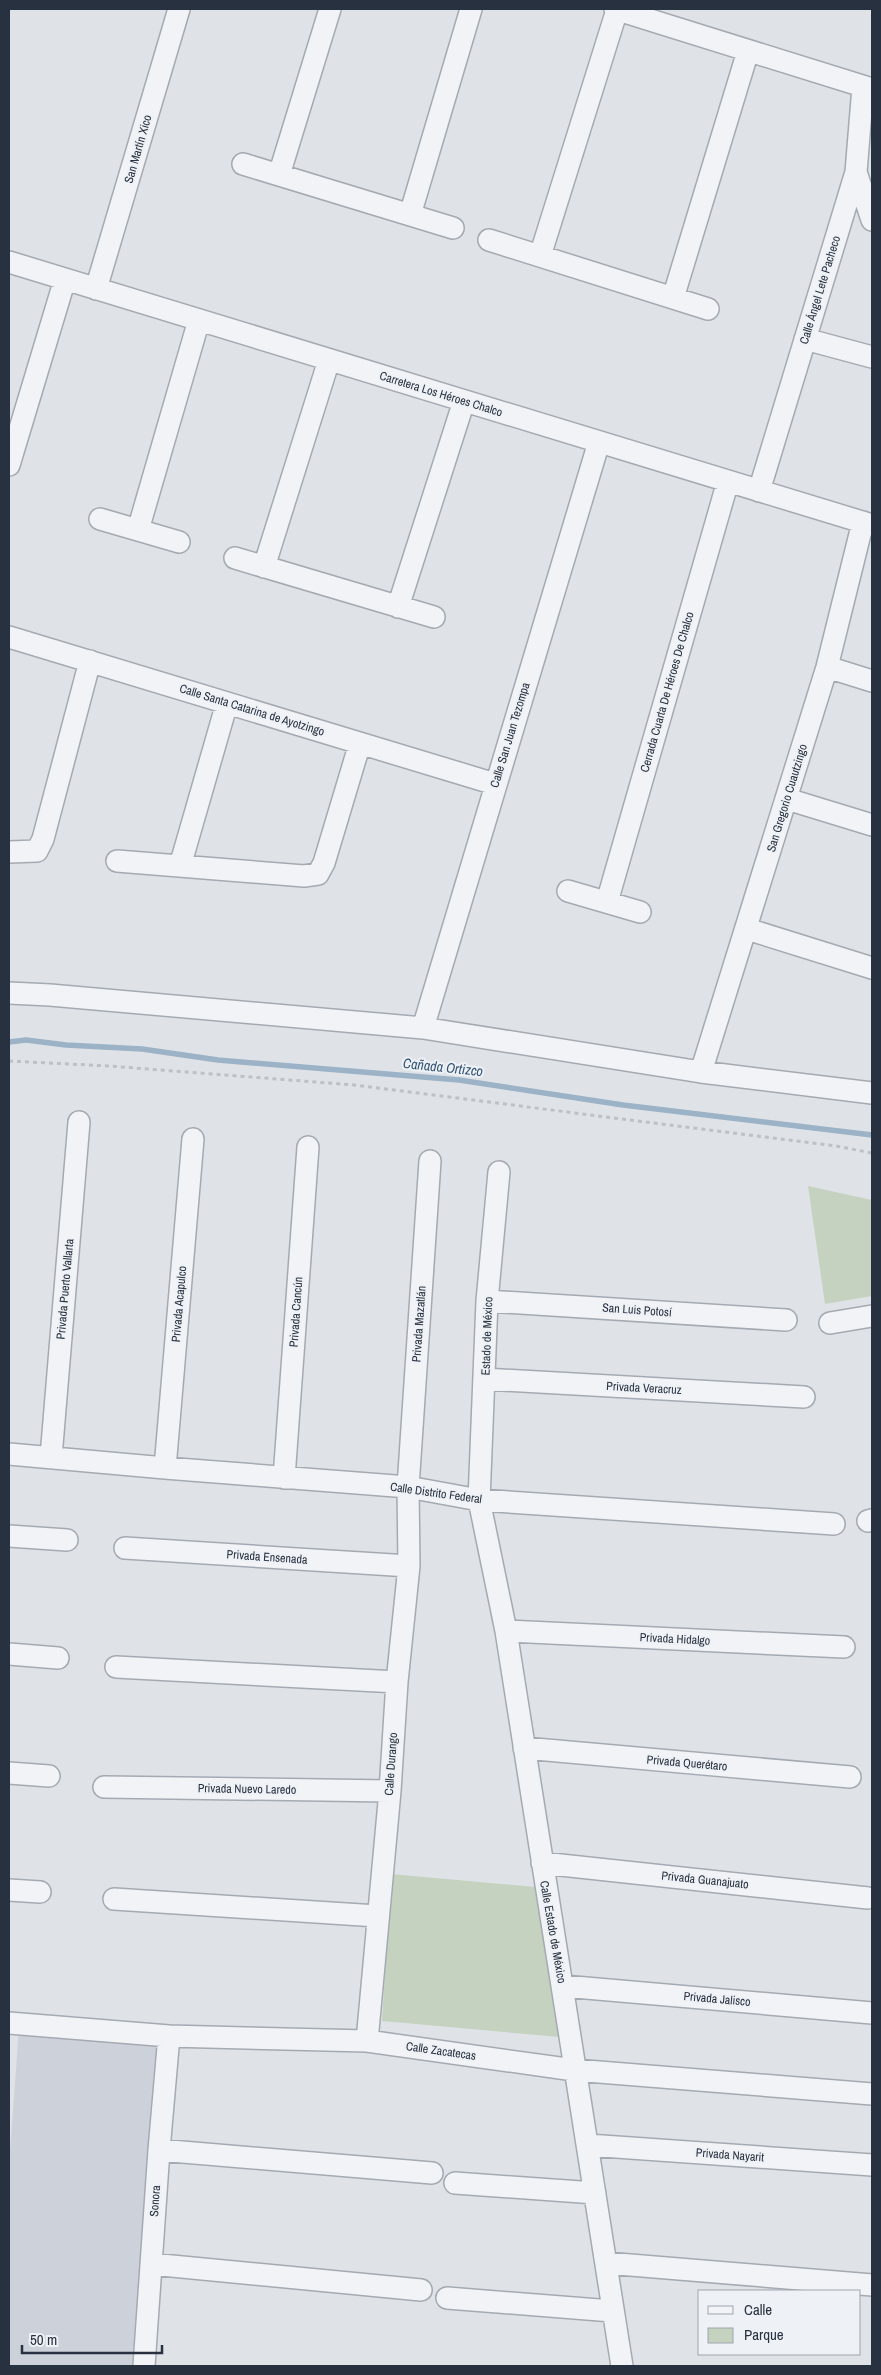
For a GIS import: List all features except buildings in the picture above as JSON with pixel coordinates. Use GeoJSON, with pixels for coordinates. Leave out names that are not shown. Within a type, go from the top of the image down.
{"type":"FeatureCollection","features":[{"type":"Feature","properties":{"kind":"street","name":"San Martín Xico"},"geometry":{"type":"LineString","coordinates":[[96,289],[179,9]]}},
{"type":"Feature","properties":{"kind":"street"},"geometry":{"type":"LineString","coordinates":[[279,175],[330,9]]}},
{"type":"Feature","properties":{"kind":"street"},"geometry":{"type":"LineString","coordinates":[[410,215],[472,9]]}},
{"type":"Feature","properties":{"kind":"street"},"geometry":{"type":"LineString","coordinates":[[540,256],[616,9],[868,88]]}},
{"type":"Feature","properties":{"kind":"street"},"geometry":{"type":"LineString","coordinates":[[673,298],[748,51]]}},
{"type":"Feature","properties":{"kind":"street","name":"Calle Ángel Lete Pacheco"},"geometry":{"type":"LineString","coordinates":[[759,491],[856,172],[868,88]]}},
{"type":"Feature","properties":{"kind":"street"},"geometry":{"type":"LineString","coordinates":[[243,164],[453,228]]}},
{"type":"Feature","properties":{"kind":"street"},"geometry":{"type":"LineString","coordinates":[[856,172],[872,220]]}},
{"type":"Feature","properties":{"kind":"street"},"geometry":{"type":"LineString","coordinates":[[490,240],[708,308]]}},
{"type":"Feature","properties":{"kind":"street","name":"Carretera Los Héroes Chalco"},"geometry":{"type":"LineString","coordinates":[[9,262],[868,524]]}},
{"type":"Feature","properties":{"kind":"street"},"geometry":{"type":"LineString","coordinates":[[9,465],[65,279]]}},
{"type":"Feature","properties":{"kind":"street"},"geometry":{"type":"LineString","coordinates":[[138,530],[199,320]]}},
{"type":"Feature","properties":{"kind":"street"},"geometry":{"type":"LineString","coordinates":[[805,339],[872,357]]}},
{"type":"Feature","properties":{"kind":"street"},"geometry":{"type":"LineString","coordinates":[[264,567],[330,360]]}},
{"type":"Feature","properties":{"kind":"street"},"geometry":{"type":"LineString","coordinates":[[398,607],[464,401]]}},
{"type":"Feature","properties":{"kind":"street","name":"Calle San Juan Tezompa"},"geometry":{"type":"LineString","coordinates":[[423,1028],[600,442]]}},
{"type":"Feature","properties":{"kind":"street","name":"Cerrada Cuarta De Héroes De Chalco"},"geometry":{"type":"LineString","coordinates":[[607,902],[728,481]]}},
{"type":"Feature","properties":{"kind":"street"},"geometry":{"type":"LineString","coordinates":[[100,518],[178,542]]}},
{"type":"Feature","properties":{"kind":"street","name":"San Gregorio Cuautzingo"},"geometry":{"type":"LineString","coordinates":[[701,1072],[827,667],[868,524]]}},
{"type":"Feature","properties":{"kind":"street"},"geometry":{"type":"LineString","coordinates":[[235,558],[434,617]]}},
{"type":"Feature","properties":{"kind":"street","name":"Calle Santa Catarina de Ayotzingo"},"geometry":{"type":"LineString","coordinates":[[9,636],[496,784]]}},
{"type":"Feature","properties":{"kind":"street"},"geometry":{"type":"LineString","coordinates":[[9,852],[37,851],[43,839],[90,661]]}},
{"type":"Feature","properties":{"kind":"street"},"geometry":{"type":"LineString","coordinates":[[827,667],[872,681]]}},
{"type":"Feature","properties":{"kind":"street"},"geometry":{"type":"LineString","coordinates":[[180,866],[228,703]]}},
{"type":"Feature","properties":{"kind":"street"},"geometry":{"type":"LineString","coordinates":[[117,861],[304,876],[318,874],[324,863],[360,743]]}},
{"type":"Feature","properties":{"kind":"street"},"geometry":{"type":"LineString","coordinates":[[786,799],[872,825]]}},
{"type":"Feature","properties":{"kind":"street"},"geometry":{"type":"LineString","coordinates":[[568,891],[640,912]]}},
{"type":"Feature","properties":{"kind":"street"},"geometry":{"type":"LineString","coordinates":[[747,929],[872,968]]}},
{"type":"Feature","properties":{"kind":"street"},"geometry":{"type":"LineString","coordinates":[[9,993],[423,1028],[701,1072],[872,1093]]}},
{"type":"Feature","properties":{"kind":"street","name":"Privada Puerto Vallarta"},"geometry":{"type":"LineString","coordinates":[[50,1456],[79,1122]]}},
{"type":"Feature","properties":{"kind":"street","name":"Privada Acapulco"},"geometry":{"type":"LineString","coordinates":[[165,1468],[193,1139]]}},
{"type":"Feature","properties":{"kind":"street","name":"Privada Cancún"},"geometry":{"type":"LineString","coordinates":[[284,1478],[308,1147]]}},
{"type":"Feature","properties":{"kind":"street","name":"Privada Mazatlán"},"geometry":{"type":"LineString","coordinates":[[408,1487],[430,1161]]}},
{"type":"Feature","properties":{"kind":"street","name":"Estado de México"},"geometry":{"type":"LineString","coordinates":[[478,1500],[485,1379],[487,1301],[499,1172]]}},
{"type":"Feature","properties":{"kind":"street","name":"San Luis Potosí"},"geometry":{"type":"LineString","coordinates":[[487,1301],[786,1320]]}},
{"type":"Feature","properties":{"kind":"street"},"geometry":{"type":"LineString","coordinates":[[830,1323],[872,1316]]}},
{"type":"Feature","properties":{"kind":"street","name":"Privada Veracruz"},"geometry":{"type":"LineString","coordinates":[[485,1379],[804,1397]]}},
{"type":"Feature","properties":{"kind":"street","name":"Calle Distrito Federal"},"geometry":{"type":"LineString","coordinates":[[9,1454],[408,1487],[478,1500],[834,1524]]}},
{"type":"Feature","properties":{"kind":"street","name":"Calle Durango"},"geometry":{"type":"LineString","coordinates":[[367,2041],[377,1916],[390,1792],[396,1682],[409,1566],[408,1487]]}},
{"type":"Feature","properties":{"kind":"street","name":"Calle Estado de México"},"geometry":{"type":"LineString","coordinates":[[478,1500],[506,1631],[622,2366]]}},
{"type":"Feature","properties":{"kind":"street"},"geometry":{"type":"LineString","coordinates":[[9,1536],[67,1540]]}},
{"type":"Feature","properties":{"kind":"street","name":"Privada Ensenada"},"geometry":{"type":"LineString","coordinates":[[125,1548],[409,1566]]}},
{"type":"Feature","properties":{"kind":"street","name":"Privada Hidalgo"},"geometry":{"type":"LineString","coordinates":[[506,1631],[844,1647]]}},
{"type":"Feature","properties":{"kind":"street"},"geometry":{"type":"LineString","coordinates":[[9,1654],[58,1658]]}},
{"type":"Feature","properties":{"kind":"street"},"geometry":{"type":"LineString","coordinates":[[116,1667],[396,1682]]}},
{"type":"Feature","properties":{"kind":"street","name":"Privada Querétaro"},"geometry":{"type":"LineString","coordinates":[[524,1748],[850,1777]]}},
{"type":"Feature","properties":{"kind":"street"},"geometry":{"type":"LineString","coordinates":[[9,1773],[49,1776]]}},
{"type":"Feature","properties":{"kind":"street","name":"Privada Nuevo Laredo"},"geometry":{"type":"LineString","coordinates":[[104,1787],[390,1792]]}},
{"type":"Feature","properties":{"kind":"street","name":"Privada Guanajuato"},"geometry":{"type":"LineString","coordinates":[[542,1863],[868,1898]]}},
{"type":"Feature","properties":{"kind":"street"},"geometry":{"type":"LineString","coordinates":[[9,1890],[40,1892]]}},
{"type":"Feature","properties":{"kind":"street"},"geometry":{"type":"LineString","coordinates":[[114,1899],[377,1916]]}},
{"type":"Feature","properties":{"kind":"street","name":"Privada Jalisco"},"geometry":{"type":"LineString","coordinates":[[563,1986],[872,2013]]}},
{"type":"Feature","properties":{"kind":"street","name":"Calle Zacatecas"},"geometry":{"type":"LineString","coordinates":[[9,2023],[169,2036],[367,2041],[574,2070],[872,2094]]}},
{"type":"Feature","properties":{"kind":"street","name":"Sonora"},"geometry":{"type":"LineString","coordinates":[[144,2366],[169,2036]]}},
{"type":"Feature","properties":{"kind":"street","name":"Privada Nayarit"},"geometry":{"type":"LineString","coordinates":[[588,2145],[872,2165]]}},
{"type":"Feature","properties":{"kind":"street"},"geometry":{"type":"LineString","coordinates":[[159,2150],[432,2173]]}},
{"type":"Feature","properties":{"kind":"street"},"geometry":{"type":"LineString","coordinates":[[455,2183],[595,2193]]}},
{"type":"Feature","properties":{"kind":"street"},"geometry":{"type":"LineString","coordinates":[[606,2263],[872,2285]]}},
{"type":"Feature","properties":{"kind":"street"},"geometry":{"type":"LineString","coordinates":[[151,2264],[421,2290]]}},
{"type":"Feature","properties":{"kind":"street"},"geometry":{"type":"LineString","coordinates":[[447,2298],[612,2311]]}},
{"type":"Feature","properties":{"kind":"path"},"geometry":{"type":"LineString","coordinates":[[9,1061],[109,1066],[354,1085],[836,1146],[872,1153]]}},
{"type":"Feature","properties":{"kind":"shaded area"},"geometry":{"type":"Polygon","coordinates":[[[19,2029],[161,2041],[136,2366],[9,2366],[9,2164],[19,2029]]]}},
{"type":"Feature","properties":{"kind":"green space"},"geometry":{"type":"Polygon","coordinates":[[[808,1186],[872,1200],[872,1296],[825,1304],[808,1186]]]}},
{"type":"Feature","properties":{"kind":"green space"},"geometry":{"type":"Polygon","coordinates":[[[391,1874],[536,1887],[559,2037],[382,2021],[391,1874]]]}},
{"type":"Feature","properties":{"kind":"waterway","name":"Cañada Ortizco"},"geometry":{"type":"LineString","coordinates":[[9,1042],[26,1040],[66,1045],[142,1049],[218,1060],[459,1080],[623,1105],[872,1135]]}}]}
